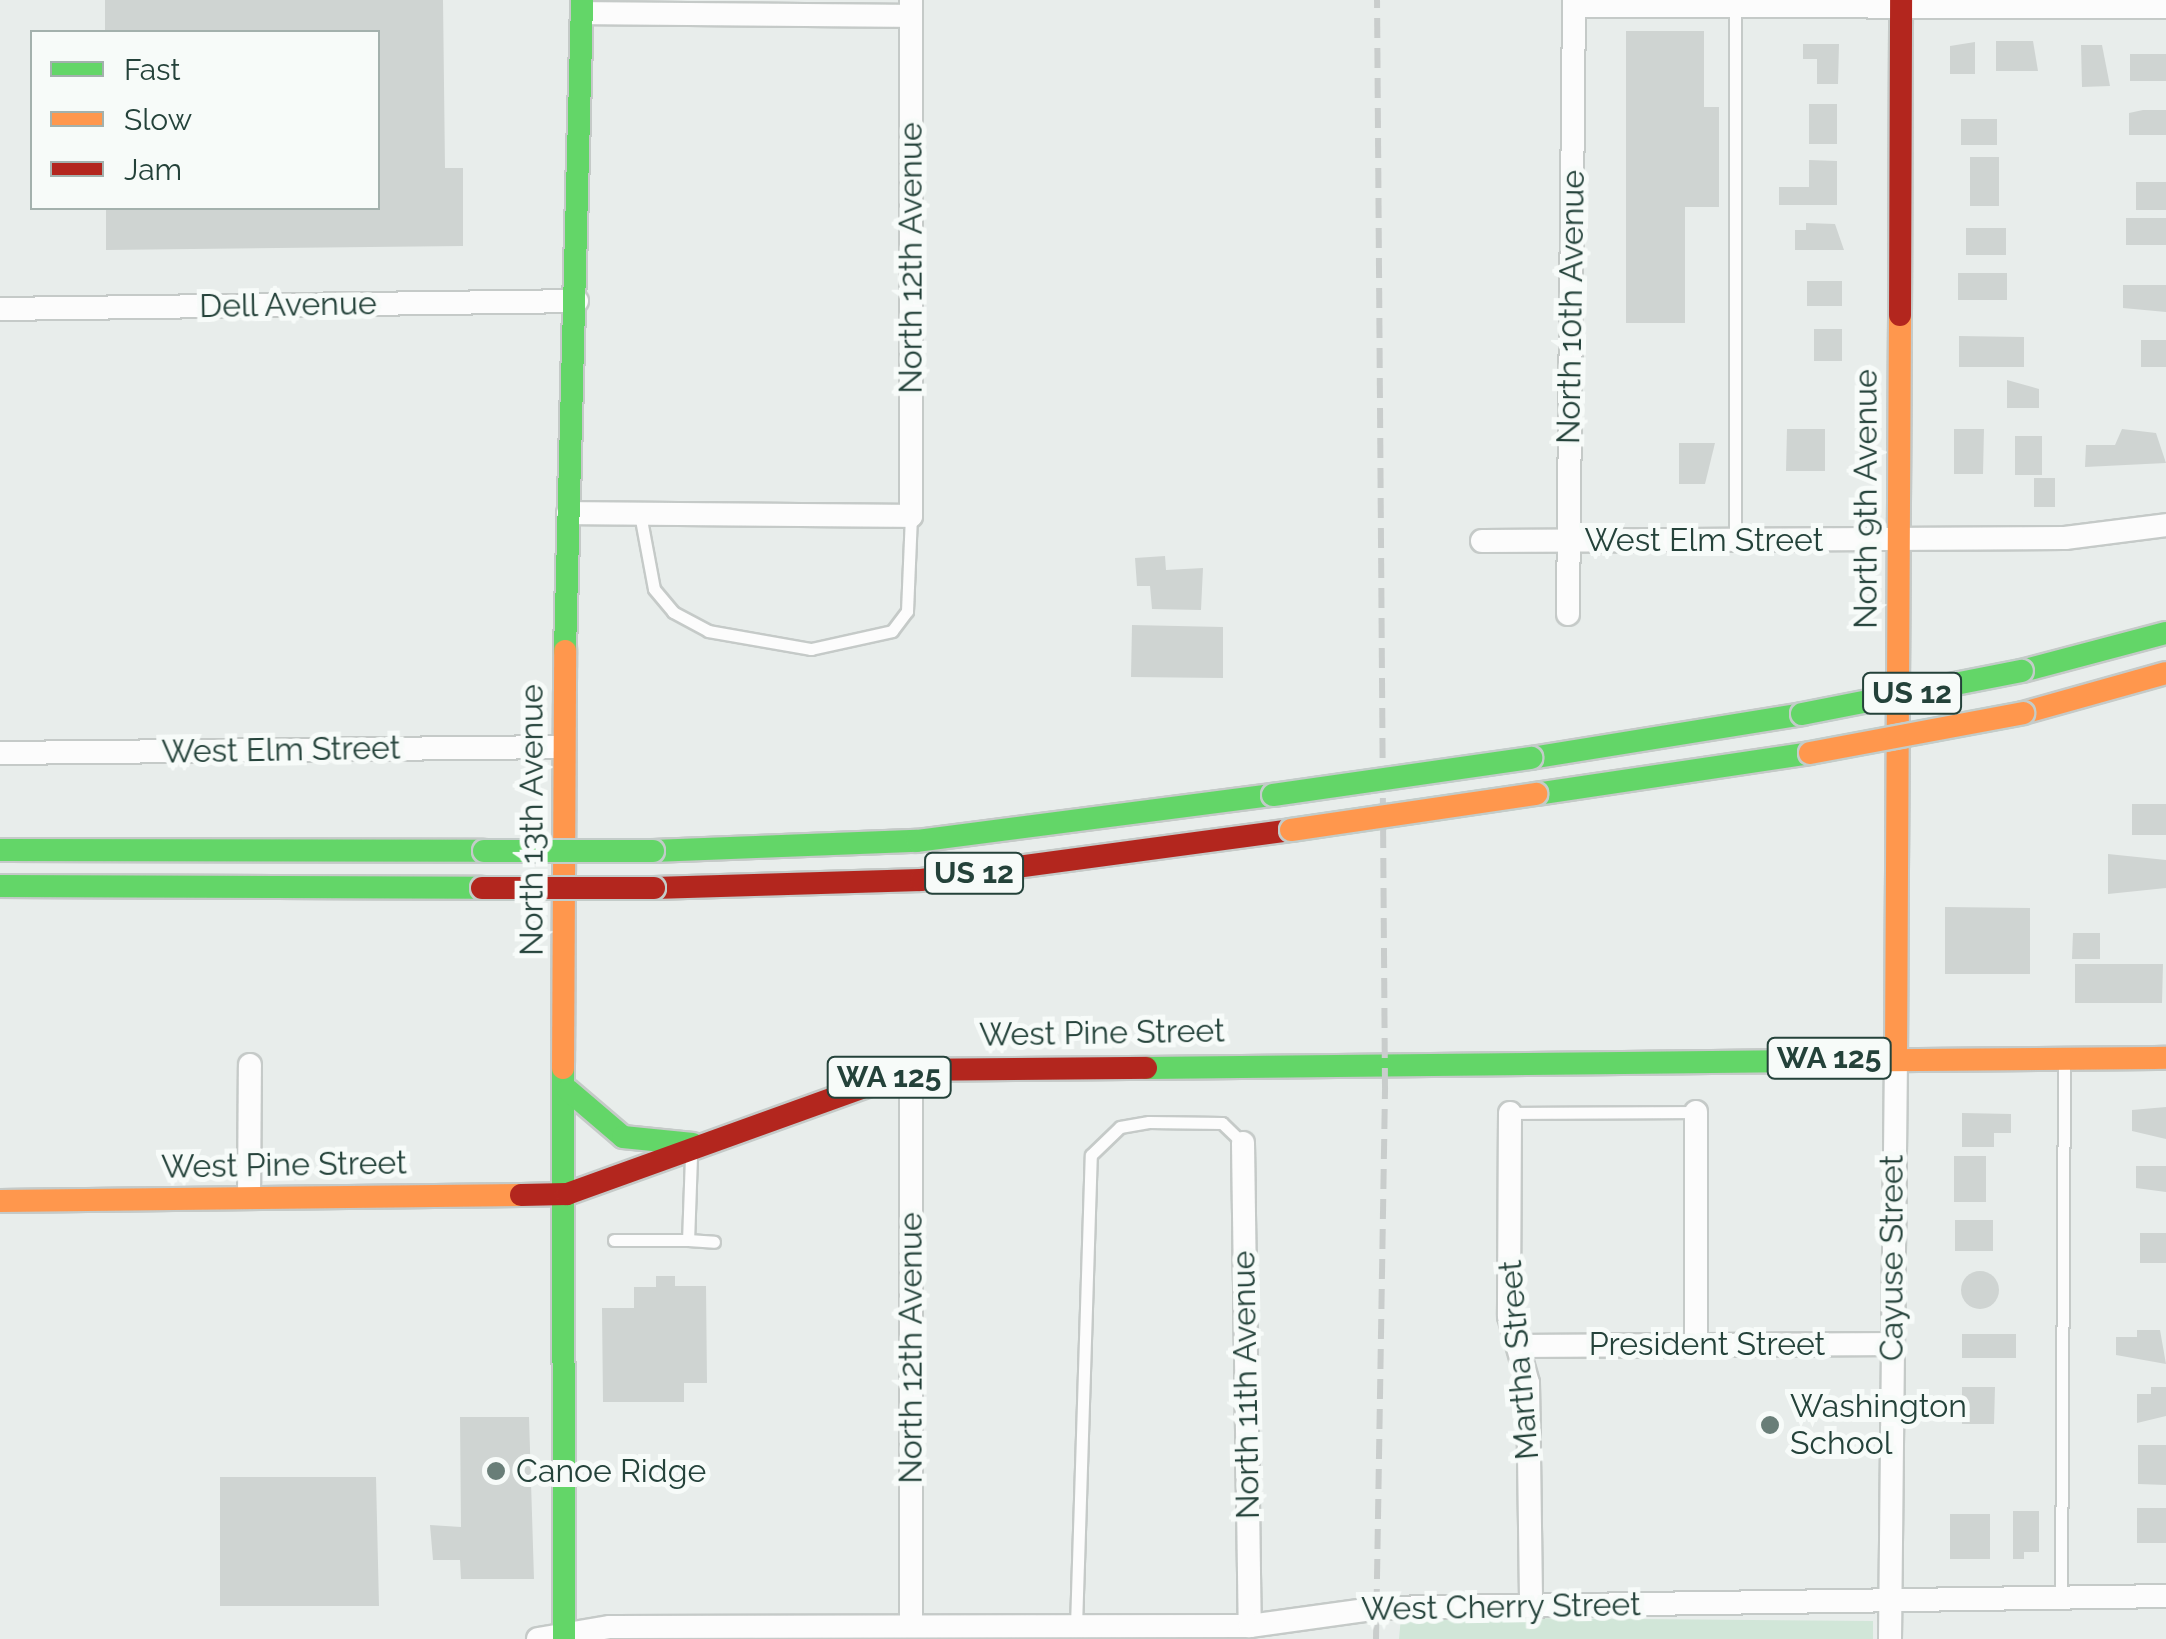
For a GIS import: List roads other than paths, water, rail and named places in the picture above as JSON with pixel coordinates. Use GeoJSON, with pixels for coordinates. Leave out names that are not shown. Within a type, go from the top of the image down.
{"type":"FeatureCollection","features":[{"type":"Feature","properties":{"kind":"main road","name":"North 9th Avenue"},"geometry":{"type":"LineString","coordinates":[[1896,1058],[1901,4]]}},
{"type":"Feature","properties":{"kind":"main road","name":"North 13th Avenue"},"geometry":{"type":"LineString","coordinates":[[564,1637],[568,1090],[562,747],[582,6]]}},
{"type":"Feature","properties":{"kind":"main road"},"geometry":{"type":"LineString","coordinates":[[2112,650],[2166,618]]}},
{"type":"Feature","properties":{"kind":"main road","name":"US 12"},"geometry":{"type":"LineString","coordinates":[[0,850],[653,851],[916,841],[1273,795],[1802,714],[2022,671],[2166,633]]}},
{"type":"Feature","properties":{"kind":"main road","name":"US 12"},"geometry":{"type":"LineString","coordinates":[[0,886],[654,888],[921,880],[1810,753],[2023,712],[2166,675]]}},
{"type":"Feature","properties":{"kind":"main road","name":"West Pine Street"},"geometry":{"type":"LineString","coordinates":[[0,1201],[567,1194],[911,1070],[2166,1058]]}},
{"type":"Feature","properties":{"kind":"main road","name":"WA 125"},"geometry":{"type":"LineString","coordinates":[[568,1090],[623,1137],[714,1144]]}},
{"type":"Feature","properties":{"kind":"street"},"geometry":{"type":"LineString","coordinates":[[1574,3],[2166,7]]}},
{"type":"Feature","properties":{"kind":"street","name":"North 10th Avenue"},"geometry":{"type":"LineString","coordinates":[[1568,614],[1574,3]]}},
{"type":"Feature","properties":{"kind":"street"},"geometry":{"type":"LineString","coordinates":[[582,6],[912,8]]}},
{"type":"Feature","properties":{"kind":"street","name":"North 12th Avenue"},"geometry":{"type":"LineString","coordinates":[[911,516],[912,8]]}},
{"type":"Feature","properties":{"kind":"street","name":"Dell Avenue"},"geometry":{"type":"LineString","coordinates":[[0,309],[577,301]]}},
{"type":"Feature","properties":{"kind":"street"},"geometry":{"type":"LineString","coordinates":[[568,513],[911,516]]}},
{"type":"Feature","properties":{"kind":"street","name":"West Elm Street"},"geometry":{"type":"LineString","coordinates":[[1482,541],[2082,537],[2166,524]]}},
{"type":"Feature","properties":{"kind":"street","name":"West Elm Street"},"geometry":{"type":"LineString","coordinates":[[0,752],[562,747]]}},
{"type":"Feature","properties":{"kind":"street","name":"Cayuse Street"},"geometry":{"type":"LineString","coordinates":[[1890,1639],[1896,1058]]}},
{"type":"Feature","properties":{"kind":"street"},"geometry":{"type":"LineString","coordinates":[[249,1198],[250,1065]]}},
{"type":"Feature","properties":{"kind":"street","name":"North 12th Avenue"},"geometry":{"type":"LineString","coordinates":[[911,1070],[911,1626]]}},
{"type":"Feature","properties":{"kind":"street"},"geometry":{"type":"LineString","coordinates":[[1696,1112],[1696,1342]]}},
{"type":"Feature","properties":{"kind":"street","name":"Martha Street"},"geometry":{"type":"LineString","coordinates":[[1510,1114],[1509,1316],[1522,1346],[1531,1606]]}},
{"type":"Feature","properties":{"kind":"street","name":"North 11th Avenue"},"geometry":{"type":"LineString","coordinates":[[1243,1143],[1250,1626]]}},
{"type":"Feature","properties":{"kind":"street","name":"President Street"},"geometry":{"type":"LineString","coordinates":[[1522,1346],[1696,1342],[1892,1344]]}},
{"type":"Feature","properties":{"kind":"street","name":"West Cherry Street"},"geometry":{"type":"LineString","coordinates":[[538,1639],[911,1626],[1035,1632],[1076,1626],[1250,1626],[1356,1609],[2166,1596]]}},
{"type":"Feature","properties":{"kind":"lane"},"geometry":{"type":"LineString","coordinates":[[1735,3],[1735,540]]}},
{"type":"Feature","properties":{"kind":"lane"},"geometry":{"type":"LineString","coordinates":[[640,514],[654,589],[673,612],[723,635],[811,649],[892,632],[907,611],[911,516]]}},
{"type":"Feature","properties":{"kind":"lane"},"geometry":{"type":"LineString","coordinates":[[2061,1598],[2064,1057]]}},
{"type":"Feature","properties":{"kind":"lane"},"geometry":{"type":"LineString","coordinates":[[1510,1114],[1696,1112]]}},
{"type":"Feature","properties":{"kind":"lane"},"geometry":{"type":"LineString","coordinates":[[1076,1626],[1091,1155],[1120,1127],[1149,1122],[1222,1123],[1243,1143]]}},
{"type":"Feature","properties":{"kind":"lane"},"geometry":{"type":"LineString","coordinates":[[688,1240],[691,1152]]}},
{"type":"Feature","properties":{"kind":"lane"},"geometry":{"type":"LineString","coordinates":[[614,1240],[714,1242]]}},
{"type":"Feature","properties":{"kind":"railway"},"geometry":{"type":"LineString","coordinates":[[1376,1639],[1385,1088],[1377,0]]}},
{"type":"Feature","properties":{"kind":"place","name":"Washington School"},"geometry":{"type":"Point","coordinates":[1770,1425]}},
{"type":"Feature","properties":{"kind":"place","name":"Canoe Ridge"},"geometry":{"type":"Point","coordinates":[496,1471]}}]}
